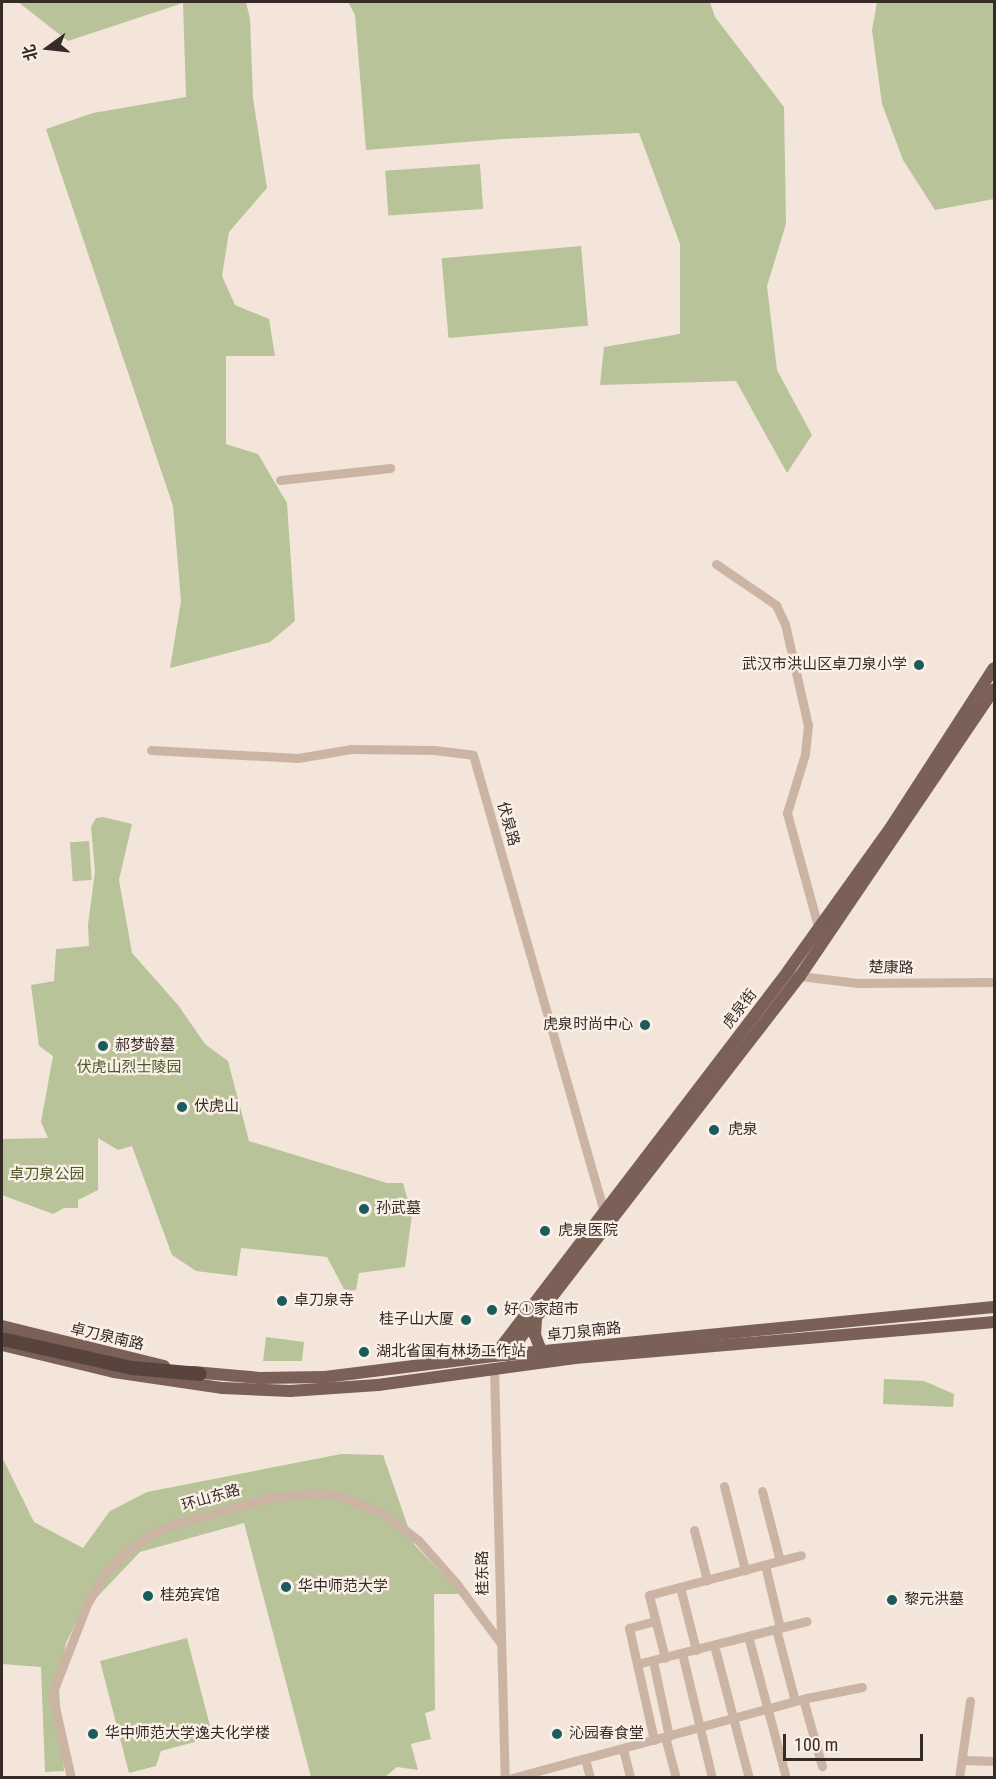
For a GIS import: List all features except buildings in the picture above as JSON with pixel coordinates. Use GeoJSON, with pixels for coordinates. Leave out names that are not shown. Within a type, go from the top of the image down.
{"type":"FeatureCollection","features":[{"type":"Feature","properties":{"kind":"highway"},"geometry":{"type":"LineString","coordinates":[[2,1339],[132,1368],[200,1374]]}},
{"type":"Feature","properties":{"kind":"main road","name":"虎泉街"},"geometry":{"type":"LineString","coordinates":[[494,1362],[604,1213],[794,974],[818,926],[891,827],[994,668]]}},
{"type":"Feature","properties":{"kind":"main road","name":"虎泉街"},"geometry":{"type":"LineString","coordinates":[[507,1355],[536,1320],[794,974],[994,689]]}},
{"type":"Feature","properties":{"kind":"main road","name":"卓刀泉南路"},"geometry":{"type":"LineString","coordinates":[[2,1345],[114,1372],[261,1391],[349,1388],[494,1362],[507,1355],[994,1306]]}},
{"type":"Feature","properties":{"kind":"main road"},"geometry":{"type":"LineString","coordinates":[[536,1320],[535,1335],[541,1351]]}},
{"type":"Feature","properties":{"kind":"main road","name":"卓刀泉南路"},"geometry":{"type":"LineString","coordinates":[[2,1326],[200,1374],[316,1377],[994,1322]]}},
{"type":"Feature","properties":{"kind":"street"},"geometry":{"type":"LineString","coordinates":[[280,480],[390,468]]}},
{"type":"Feature","properties":{"kind":"street"},"geometry":{"type":"LineString","coordinates":[[716,564],[776,605],[785,624],[808,725],[805,753],[787,813],[818,926]]}},
{"type":"Feature","properties":{"kind":"street","name":"伏泉路"},"geometry":{"type":"LineString","coordinates":[[152,750],[298,758],[351,749],[426,749],[473,755],[604,1213]]}},
{"type":"Feature","properties":{"kind":"street","name":"楚康路"},"geometry":{"type":"LineString","coordinates":[[794,974],[878,983],[994,982]]}},
{"type":"Feature","properties":{"kind":"street","name":"桂东路"},"geometry":{"type":"LineString","coordinates":[[494,1362],[499,1641],[505,1778]]}},
{"type":"Feature","properties":{"kind":"street"},"geometry":{"type":"LineString","coordinates":[[724,1486],[745,1570]]}},
{"type":"Feature","properties":{"kind":"street"},"geometry":{"type":"LineString","coordinates":[[762,1491],[780,1560]]}},
{"type":"Feature","properties":{"kind":"street","name":"环山东路"},"geometry":{"type":"LineString","coordinates":[[71,1778],[52,1694],[87,1604],[103,1576],[125,1553],[153,1533],[178,1523],[269,1498],[318,1493],[340,1496],[384,1514],[418,1540],[456,1583],[499,1641]]}},
{"type":"Feature","properties":{"kind":"street"},"geometry":{"type":"LineString","coordinates":[[694,1530],[708,1580]]}},
{"type":"Feature","properties":{"kind":"street"},"geometry":{"type":"LineString","coordinates":[[665,1658],[649,1595],[801,1555]]}},
{"type":"Feature","properties":{"kind":"street"},"geometry":{"type":"LineString","coordinates":[[765,1564],[778,1628],[799,1700],[822,1766]]}},
{"type":"Feature","properties":{"kind":"street"},"geometry":{"type":"LineString","coordinates":[[680,1587],[696,1650]]}},
{"type":"Feature","properties":{"kind":"street"},"geometry":{"type":"LineString","coordinates":[[637,1664],[807,1621]]}},
{"type":"Feature","properties":{"kind":"street"},"geometry":{"type":"LineString","coordinates":[[654,1740],[629,1628],[655,1622]]}},
{"type":"Feature","properties":{"kind":"street"},"geometry":{"type":"LineString","coordinates":[[748,1636],[785,1774]]}},
{"type":"Feature","properties":{"kind":"street"},"geometry":{"type":"LineString","coordinates":[[714,1645],[750,1778]]}},
{"type":"Feature","properties":{"kind":"street"},"geometry":{"type":"LineString","coordinates":[[682,1653],[712,1778]]}},
{"type":"Feature","properties":{"kind":"street"},"geometry":{"type":"LineString","coordinates":[[653,1661],[676,1778]]}},
{"type":"Feature","properties":{"kind":"street"},"geometry":{"type":"LineString","coordinates":[[512,1778],[542,1774],[585,1759],[799,1700],[862,1687]]}},
{"type":"Feature","properties":{"kind":"street"},"geometry":{"type":"LineString","coordinates":[[959,1778],[964,1760],[970,1701]]}},
{"type":"Feature","properties":{"kind":"street"},"geometry":{"type":"LineString","coordinates":[[623,1749],[630,1778]]}},
{"type":"Feature","properties":{"kind":"street"},"geometry":{"type":"LineString","coordinates":[[585,1759],[590,1778]]}},
{"type":"Feature","properties":{"kind":"street"},"geometry":{"type":"LineString","coordinates":[[964,1760],[994,1761]]}},
{"type":"Feature","properties":{"kind":"green space"},"geometry":{"type":"Polygon","coordinates":[[[18,2],[246,2],[250,19],[253,98],[267,188],[229,232],[222,276],[235,305],[269,319],[275,356],[226,356],[226,444],[258,454],[287,503],[295,621],[270,642],[170,668],[181,601],[173,506],[46,129],[93,113],[186,97],[183,3],[68,41],[18,2]]]}},
{"type":"Feature","properties":{"kind":"green space"},"geometry":{"type":"Polygon","coordinates":[[[348,2],[710,2],[715,17],[784,107],[786,224],[767,286],[777,370],[812,435],[787,473],[736,381],[600,385],[604,347],[680,334],[680,244],[639,133],[503,139],[366,150],[355,15],[348,2]]]}},
{"type":"Feature","properties":{"kind":"green space"},"geometry":{"type":"Polygon","coordinates":[[[877,2],[994,2],[994,199],[935,210],[903,160],[882,104],[872,30],[877,2]]]}},
{"type":"Feature","properties":{"kind":"green space"},"geometry":{"type":"Polygon","coordinates":[[[480,164],[483,209],[388,216],[385,171],[480,164]]]}},
{"type":"Feature","properties":{"kind":"green space"},"geometry":{"type":"Polygon","coordinates":[[[581,246],[588,326],[449,338],[442,258],[581,246]]]}},
{"type":"Feature","properties":{"kind":"green space","name":"伏虎山烈士陵园"},"geometry":{"type":"Polygon","coordinates":[[[103,817],[132,824],[119,880],[132,953],[178,1005],[205,1044],[228,1061],[249,1141],[387,1183],[403,1183],[412,1215],[405,1267],[359,1273],[356,1290],[345,1291],[327,1257],[241,1248],[237,1276],[196,1271],[172,1255],[132,1146],[118,1150],[98,1138],[98,1190],[78,1200],[78,1208],[64,1208],[53,1214],[2,1195],[2,1139],[48,1138],[41,1122],[53,1056],[39,1046],[31,985],[54,981],[56,949],[89,946],[88,925],[95,871],[91,827],[96,818],[103,817]]]}},
{"type":"Feature","properties":{"kind":"green space"},"geometry":{"type":"Polygon","coordinates":[[[89,841],[92,880],[73,881],[70,842],[89,841]]]}},
{"type":"Feature","properties":{"kind":"green space"},"geometry":{"type":"Polygon","coordinates":[[[266,1337],[304,1342],[302,1361],[263,1361],[266,1337]]]}},
{"type":"Feature","properties":{"kind":"green space"},"geometry":{"type":"Polygon","coordinates":[[[884,1379],[924,1381],[954,1394],[953,1407],[883,1404],[884,1379]]]}},
{"type":"Feature","properties":{"kind":"green space"},"geometry":{"type":"Polygon","coordinates":[[[341,1454],[383,1455],[414,1544],[461,1594],[434,1594],[435,1710],[425,1713],[431,1739],[411,1744],[418,1770],[397,1767],[385,1777],[311,1777],[244,1523],[140,1552],[79,1616],[66,1643],[59,1688],[64,1771],[45,1772],[41,1667],[2,1664],[2,1457],[34,1522],[83,1548],[110,1511],[147,1492],[341,1454]]]}},
{"type":"Feature","properties":{"kind":"green space"},"geometry":{"type":"Polygon","coordinates":[[[187,1638],[213,1737],[161,1751],[156,1766],[129,1773],[100,1661],[187,1638]]]}},
{"type":"Feature","properties":{"kind":"place","name":"武汉市洪山区卓刀泉小学"},"geometry":{"type":"Point","coordinates":[919,665]}},
{"type":"Feature","properties":{"kind":"place","name":"虎泉时尚中心"},"geometry":{"type":"Point","coordinates":[645,1025]}},
{"type":"Feature","properties":{"kind":"place","name":"郝梦龄墓"},"geometry":{"type":"Point","coordinates":[103,1046]}},
{"type":"Feature","properties":{"kind":"place","name":"伏虎山"},"geometry":{"type":"Point","coordinates":[182,1107]}},
{"type":"Feature","properties":{"kind":"place","name":"虎泉"},"geometry":{"type":"Point","coordinates":[714,1130]}},
{"type":"Feature","properties":{"kind":"place","name":"孙武墓"},"geometry":{"type":"Point","coordinates":[364,1209]}},
{"type":"Feature","properties":{"kind":"place","name":"虎泉医院"},"geometry":{"type":"Point","coordinates":[545,1231]}},
{"type":"Feature","properties":{"kind":"place","name":"卓刀泉寺"},"geometry":{"type":"Point","coordinates":[282,1301]}},
{"type":"Feature","properties":{"kind":"place","name":"好①家超市"},"geometry":{"type":"Point","coordinates":[492,1310]}},
{"type":"Feature","properties":{"kind":"place","name":"桂子山大厦"},"geometry":{"type":"Point","coordinates":[466,1320]}},
{"type":"Feature","properties":{"kind":"place","name":"湖北省国有林场工作站"},"geometry":{"type":"Point","coordinates":[364,1352]}},
{"type":"Feature","properties":{"kind":"place","name":"华中师范大学"},"geometry":{"type":"Point","coordinates":[286,1587]}},
{"type":"Feature","properties":{"kind":"place","name":"桂苑宾馆"},"geometry":{"type":"Point","coordinates":[148,1596]}},
{"type":"Feature","properties":{"kind":"place","name":"黎元洪墓"},"geometry":{"type":"Point","coordinates":[892,1600]}},
{"type":"Feature","properties":{"kind":"place","name":"华中师范大学逸夫化学楼"},"geometry":{"type":"Point","coordinates":[93,1734]}},
{"type":"Feature","properties":{"kind":"place","name":"沁园春食堂"},"geometry":{"type":"Point","coordinates":[557,1734]}},
{"type":"Feature","properties":{"kind":"park label","name":"卓刀泉公园"},"geometry":{"type":"Point","coordinates":[47,1175]}}]}
